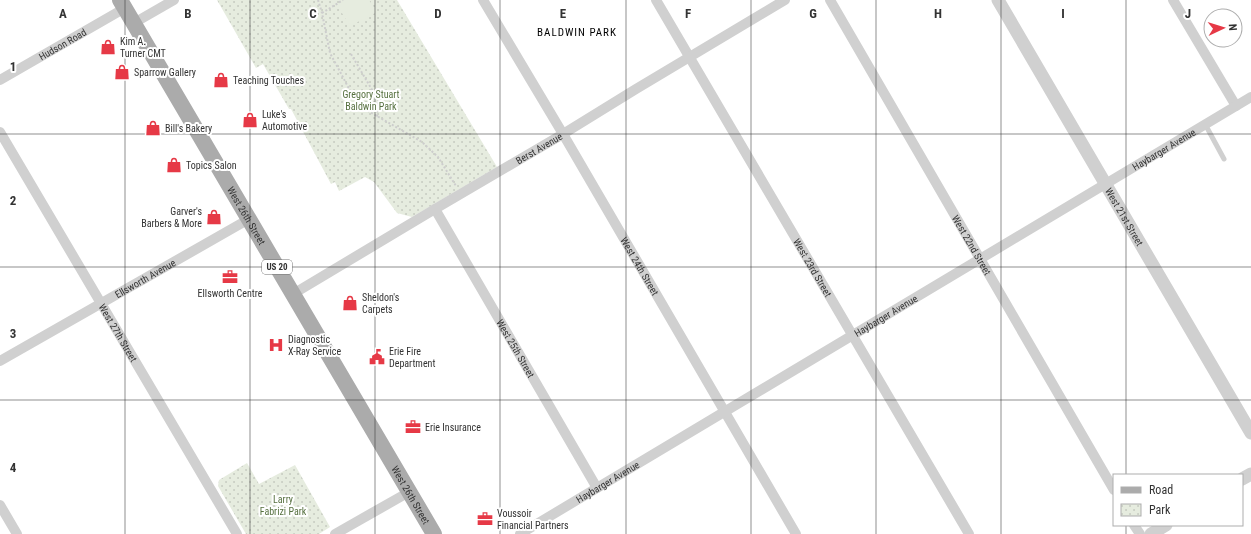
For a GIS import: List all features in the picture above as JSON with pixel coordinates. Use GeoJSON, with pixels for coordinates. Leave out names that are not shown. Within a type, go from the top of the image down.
{"type":"FeatureCollection","features":[{"type":"Feature","properties":{"kind":"main road","name":"West 26th Street"},"geometry":{"type":"LineString","coordinates":[[123,4],[434,534]]}},
{"type":"Feature","properties":{"kind":"street"},"geometry":{"type":"LineString","coordinates":[[134,23],[174,0]]}},
{"type":"Feature","properties":{"kind":"street","name":"West 24th Street"},"geometry":{"type":"LineString","coordinates":[[483,0],[563,134],[796,534]]}},
{"type":"Feature","properties":{"kind":"street","name":"West 23rd Street"},"geometry":{"type":"LineString","coordinates":[[656,0],[969,534]]}},
{"type":"Feature","properties":{"kind":"street","name":"Berst Avenue"},"geometry":{"type":"LineString","coordinates":[[293,294],[785,0]]}},
{"type":"Feature","properties":{"kind":"street","name":"West 22nd Street"},"geometry":{"type":"LineString","coordinates":[[830,0],[1113,488]]}},
{"type":"Feature","properties":{"kind":"street","name":"West 21st Street"},"geometry":{"type":"LineString","coordinates":[[998,0],[1251,433]]}},
{"type":"Feature","properties":{"kind":"street"},"geometry":{"type":"LineString","coordinates":[[1173,0],[1236,106]]}},
{"type":"Feature","properties":{"kind":"street","name":"Hudson Road"},"geometry":{"type":"LineString","coordinates":[[0,80],[123,4]]}},
{"type":"Feature","properties":{"kind":"street","name":"Haybarger Avenue"},"geometry":{"type":"LineString","coordinates":[[520,534],[1251,97]]}},
{"type":"Feature","properties":{"kind":"street","name":"West 27th Street"},"geometry":{"type":"LineString","coordinates":[[0,132],[237,534]]}},
{"type":"Feature","properties":{"kind":"street","name":"West 25th Street"},"geometry":{"type":"LineString","coordinates":[[435,209],[597,488]]}},
{"type":"Feature","properties":{"kind":"street","name":"Ellsworth Avenue"},"geometry":{"type":"LineString","coordinates":[[0,362],[249,219]]}},
{"type":"Feature","properties":{"kind":"street"},"geometry":{"type":"LineString","coordinates":[[335,534],[409,492]]}},
{"type":"Feature","properties":{"kind":"street"},"geometry":{"type":"LineString","coordinates":[[0,505],[17,534]]}},
{"type":"Feature","properties":{"kind":"street"},"geometry":{"type":"LineString","coordinates":[[1151,534],[1164,526]]}},
{"type":"Feature","properties":{"kind":"lane"},"geometry":{"type":"LineString","coordinates":[[1205,124],[1224,159]]}},
{"type":"Feature","properties":{"kind":"path"},"geometry":{"type":"LineString","coordinates":[[318,0],[330,53],[354,98],[360,105],[377,117],[422,142],[438,157],[460,194]]}},
{"type":"Feature","properties":{"kind":"path"},"geometry":{"type":"LineString","coordinates":[[322,13],[343,0]]}},
{"type":"Feature","properties":{"kind":"path"},"geometry":{"type":"LineString","coordinates":[[351,54],[378,100],[377,117]]}},
{"type":"Feature","properties":{"kind":"green space","name":"Gregory Stuart Baldwin Park"},"geometry":{"type":"Polygon","coordinates":[[[217,0],[397,0],[497,167],[412,217],[397,213],[374,182],[365,177],[339,191],[335,182],[331,184],[291,109],[289,109],[263,64],[256,68],[217,0]]]}},
{"type":"Feature","properties":{"kind":"green space"},"geometry":{"type":"Polygon","coordinates":[[[346,0],[369,0],[377,12],[350,26],[337,5],[346,0]]]}},
{"type":"Feature","properties":{"kind":"green space","name":"Larry Fabrizi Park"},"geometry":{"type":"Polygon","coordinates":[[[247,463],[259,484],[295,465],[330,527],[319,534],[246,534],[218,486],[219,480],[247,463]]]}},
{"type":"Feature","properties":{"kind":"place","name":"Kim A. Turner CMT"},"geometry":{"type":"Point","coordinates":[108,47]}},
{"type":"Feature","properties":{"kind":"place","name":"Sparrow Gallery"},"geometry":{"type":"Point","coordinates":[122,72]}},
{"type":"Feature","properties":{"kind":"place","name":"Teaching Touches"},"geometry":{"type":"Point","coordinates":[221,80]}},
{"type":"Feature","properties":{"kind":"place","name":"Luke's Automotive"},"geometry":{"type":"Point","coordinates":[250,120]}},
{"type":"Feature","properties":{"kind":"place","name":"Bill's Bakery"},"geometry":{"type":"Point","coordinates":[153,128]}},
{"type":"Feature","properties":{"kind":"place","name":"Topics Salon"},"geometry":{"type":"Point","coordinates":[174,165]}},
{"type":"Feature","properties":{"kind":"place","name":"Garver's Barbers & More"},"geometry":{"type":"Point","coordinates":[214,217]}},
{"type":"Feature","properties":{"kind":"place","name":"Ellsworth Centre"},"geometry":{"type":"Point","coordinates":[230,277]}},
{"type":"Feature","properties":{"kind":"place","name":"Sheldon's Carpets"},"geometry":{"type":"Point","coordinates":[350,303]}},
{"type":"Feature","properties":{"kind":"place","name":"Diagnostic X-Ray Service"},"geometry":{"type":"Point","coordinates":[276,345]}},
{"type":"Feature","properties":{"kind":"place","name":"Erie Fire Department"},"geometry":{"type":"Point","coordinates":[377,357]}},
{"type":"Feature","properties":{"kind":"place","name":"Erie Insurance"},"geometry":{"type":"Point","coordinates":[413,427]}},
{"type":"Feature","properties":{"kind":"place","name":"Voussoir Financial Partners"},"geometry":{"type":"Point","coordinates":[485,519]}},
{"type":"Feature","properties":{"kind":"district","name":"BALDWIN PARK"},"geometry":{"type":"Point","coordinates":[577,32]}}]}
